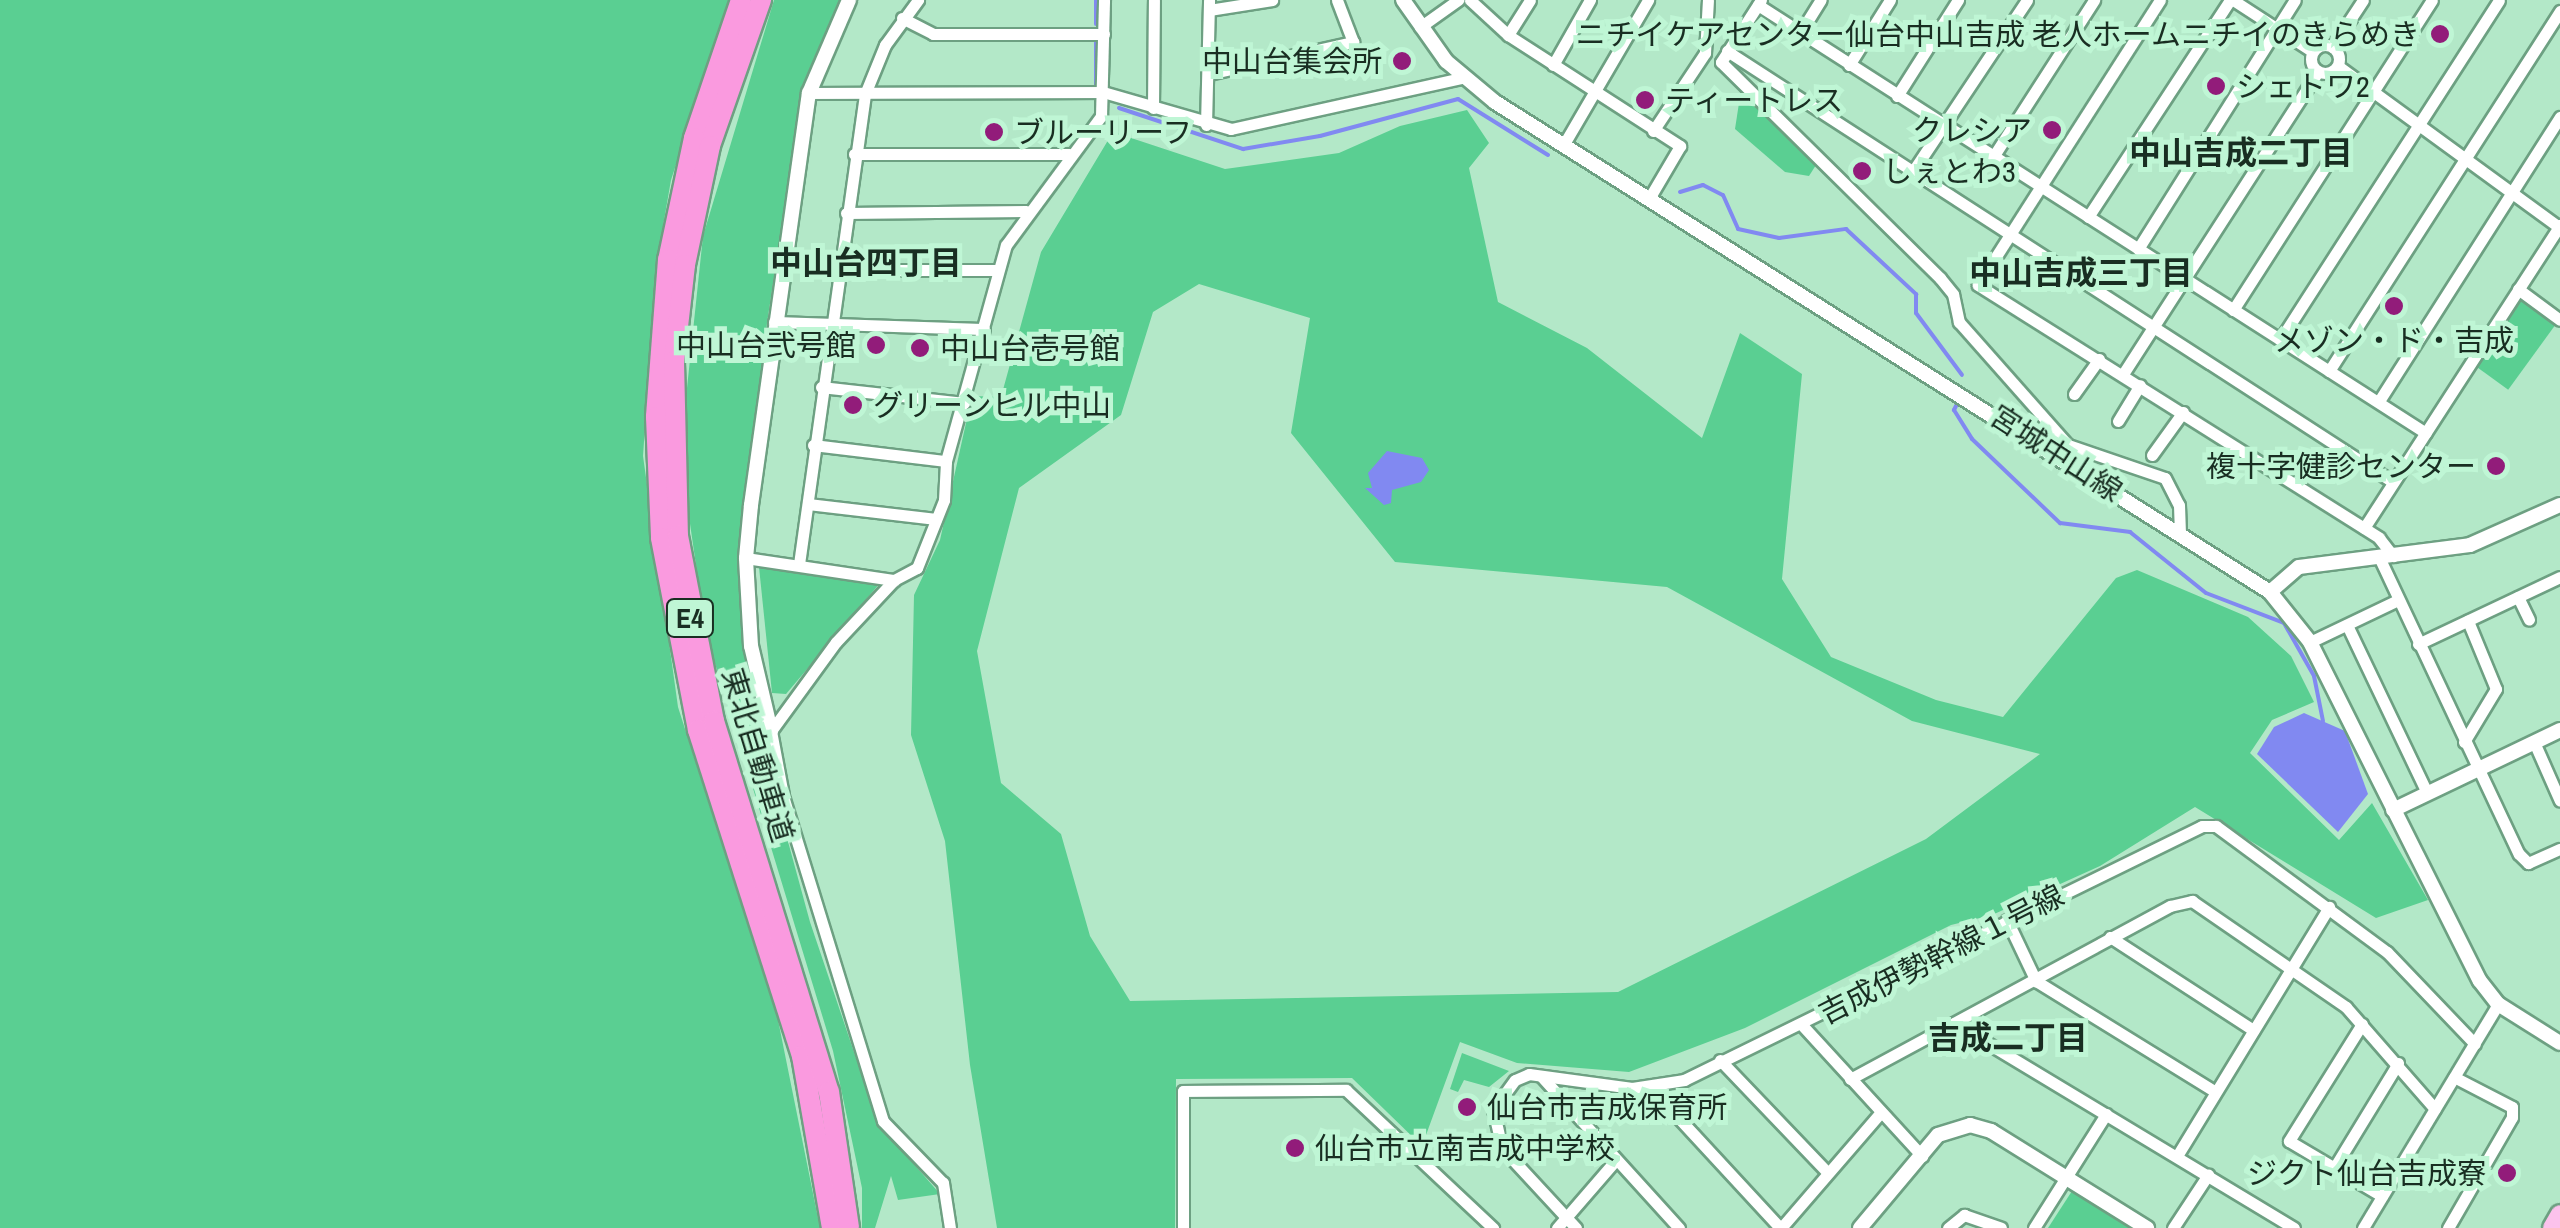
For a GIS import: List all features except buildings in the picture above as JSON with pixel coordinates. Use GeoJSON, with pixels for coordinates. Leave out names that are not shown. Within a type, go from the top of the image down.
{"type":"FeatureCollection","features":[{"type":"Feature","properties":{"kind":"highway","name":"東北自動車道"},"geometry":{"type":"LineString","coordinates":[[741,0],[694,138],[662,305],[656,417],[661,538],[698,730],[802,1056],[832,1228]]}},
{"type":"Feature","properties":{"kind":"highway","name":"東北自動車道"},"geometry":{"type":"LineString","coordinates":[[761,0],[710,146],[685,265],[674,377],[677,520],[684,589],[714,722],[824,1072],[850,1228]]}},
{"type":"Feature","properties":{"kind":"main road"},"geometry":{"type":"LineString","coordinates":[[2552,1228],[2560,1214]]}},
{"type":"Feature","properties":{"kind":"street"},"geometry":{"type":"LineString","coordinates":[[850,0],[809,93],[774,322],[746,558],[752,646],[782,795],[883,1121],[943,1182],[950,1228]]}},
{"type":"Feature","properties":{"kind":"street"},"geometry":{"type":"LineString","coordinates":[[800,564],[828,328],[865,94],[902,18],[918,0]]}},
{"type":"Feature","properties":{"kind":"street"},"geometry":{"type":"LineString","coordinates":[[771,731],[799,687],[894,580],[917,568],[936,519],[946,461],[998,270],[1026,211],[1101,116],[1104,0]]}},
{"type":"Feature","properties":{"kind":"street"},"geometry":{"type":"LineString","coordinates":[[1152,108],[1154,0]]}},
{"type":"Feature","properties":{"kind":"street"},"geometry":{"type":"LineString","coordinates":[[1206,124],[1209,5],[1272,0]]}},
{"type":"Feature","properties":{"kind":"street"},"geometry":{"type":"LineString","coordinates":[[1208,74],[1353,42],[1337,0]]}},
{"type":"Feature","properties":{"kind":"street","name":"宮城中山線"},"geometry":{"type":"LineString","coordinates":[[1403,0],[1420,27],[1465,77],[1564,144],[2270,592],[2310,642],[2480,981],[2498,1004],[2560,1043]]}},
{"type":"Feature","properties":{"kind":"street"},"geometry":{"type":"LineString","coordinates":[[1420,27],[1458,0]]}},
{"type":"Feature","properties":{"kind":"street"},"geometry":{"type":"LineString","coordinates":[[1470,0],[1508,35],[1680,146],[1650,197]]}},
{"type":"Feature","properties":{"kind":"street"},"geometry":{"type":"LineString","coordinates":[[1508,35],[1530,0]]}},
{"type":"Feature","properties":{"kind":"street"},"geometry":{"type":"LineString","coordinates":[[1553,65],[1590,0]]}},
{"type":"Feature","properties":{"kind":"street"},"geometry":{"type":"LineString","coordinates":[[1564,144],[1648,0]]}},
{"type":"Feature","properties":{"kind":"street"},"geometry":{"type":"LineString","coordinates":[[1653,131],[1705,53],[1708,0]]}},
{"type":"Feature","properties":{"kind":"street"},"geometry":{"type":"LineString","coordinates":[[1800,33],[1821,0]]}},
{"type":"Feature","properties":{"kind":"street"},"geometry":{"type":"LineString","coordinates":[[1849,64],[1890,0]]}},
{"type":"Feature","properties":{"kind":"street"},"geometry":{"type":"LineString","coordinates":[[1897,96],[1958,0]]}},
{"type":"Feature","properties":{"kind":"street"},"geometry":{"type":"LineString","coordinates":[[1911,174],[2027,0]]}},
{"type":"Feature","properties":{"kind":"street"},"geometry":{"type":"LineString","coordinates":[[1993,158],[2094,0]]}},
{"type":"Feature","properties":{"kind":"street"},"geometry":{"type":"LineString","coordinates":[[2160,0],[1978,286],[2364,528],[2386,557],[2398,600],[2418,644],[2477,770],[2528,864],[2560,849]]}},
{"type":"Feature","properties":{"kind":"street"},"geometry":{"type":"LineString","coordinates":[[2088,217],[2231,0],[2314,52],[2318,71]]}},
{"type":"Feature","properties":{"kind":"street"},"geometry":{"type":"LineString","coordinates":[[2138,249],[2295,0]]}},
{"type":"Feature","properties":{"kind":"street"},"geometry":{"type":"LineString","coordinates":[[2314,52],[2332,47],[2362,0]]}},
{"type":"Feature","properties":{"kind":"street"},"geometry":{"type":"LineString","coordinates":[[2233,310],[2432,0]]}},
{"type":"Feature","properties":{"kind":"street"},"geometry":{"type":"LineString","coordinates":[[2280,340],[2499,0]]}},
{"type":"Feature","properties":{"kind":"street"},"geometry":{"type":"LineString","coordinates":[[2180,533],[2172,486],[2159,475],[2068,445],[1959,322],[1953,294],[1940,278],[1722,62],[1759,3],[1993,158],[2426,433]]}},
{"type":"Feature","properties":{"kind":"street"},"geometry":{"type":"LineString","coordinates":[[2329,371],[2560,11]]}},
{"type":"Feature","properties":{"kind":"street"},"geometry":{"type":"LineString","coordinates":[[902,18],[933,34],[1104,34]]}},
{"type":"Feature","properties":{"kind":"street"},"geometry":{"type":"LineString","coordinates":[[2332,47],[2338,66],[2560,227],[2364,528]]}},
{"type":"Feature","properties":{"kind":"street"},"geometry":{"type":"LineString","coordinates":[[1726,51],[1911,174],[2394,482]]}},
{"type":"Feature","properties":{"kind":"street"},"geometry":{"type":"LineString","coordinates":[[2123,374],[2318,71],[2338,66]]}},
{"type":"Feature","properties":{"kind":"street"},"geometry":{"type":"LineString","coordinates":[[809,93],[1103,92],[1230,129],[1465,77]]}},
{"type":"Feature","properties":{"kind":"street"},"geometry":{"type":"LineString","coordinates":[[2379,400],[2560,117]]}},
{"type":"Feature","properties":{"kind":"street"},"geometry":{"type":"LineString","coordinates":[[854,154],[1069,154]]}},
{"type":"Feature","properties":{"kind":"street"},"geometry":{"type":"LineString","coordinates":[[846,213],[1026,211]]}},
{"type":"Feature","properties":{"kind":"street"},"geometry":{"type":"LineString","coordinates":[[838,270],[998,270]]}},
{"type":"Feature","properties":{"kind":"street"},"geometry":{"type":"LineString","coordinates":[[2518,289],[2560,320]]}},
{"type":"Feature","properties":{"kind":"street"},"geometry":{"type":"LineString","coordinates":[[774,322],[828,328],[984,329]]}},
{"type":"Feature","properties":{"kind":"street"},"geometry":{"type":"LineString","coordinates":[[2074,394],[2099,359]]}},
{"type":"Feature","properties":{"kind":"street"},"geometry":{"type":"LineString","coordinates":[[2118,422],[2140,385]]}},
{"type":"Feature","properties":{"kind":"street"},"geometry":{"type":"LineString","coordinates":[[821,386],[964,403]]}},
{"type":"Feature","properties":{"kind":"street"},"geometry":{"type":"LineString","coordinates":[[2152,454],[2183,412]]}},
{"type":"Feature","properties":{"kind":"street"},"geometry":{"type":"LineString","coordinates":[[813,445],[946,461]]}},
{"type":"Feature","properties":{"kind":"street"},"geometry":{"type":"LineString","coordinates":[[808,504],[936,519]]}},
{"type":"Feature","properties":{"kind":"street"},"geometry":{"type":"LineString","coordinates":[[2270,592],[2299,567],[2470,545],[2559,509]]}},
{"type":"Feature","properties":{"kind":"street"},"geometry":{"type":"LineString","coordinates":[[746,558],[894,580]]}},
{"type":"Feature","properties":{"kind":"street"},"geometry":{"type":"LineString","coordinates":[[2418,644],[2560,577]]}},
{"type":"Feature","properties":{"kind":"street"},"geometry":{"type":"LineString","coordinates":[[2518,597],[2529,620]]}},
{"type":"Feature","properties":{"kind":"street"},"geometry":{"type":"LineString","coordinates":[[2310,642],[2398,600]]}},
{"type":"Feature","properties":{"kind":"street"},"geometry":{"type":"LineString","coordinates":[[2464,742],[2496,689],[2468,621]]}},
{"type":"Feature","properties":{"kind":"street"},"geometry":{"type":"LineString","coordinates":[[2347,625],[2427,794]]}},
{"type":"Feature","properties":{"kind":"street"},"geometry":{"type":"LineString","coordinates":[[2393,810],[2560,730]]}},
{"type":"Feature","properties":{"kind":"street"},"geometry":{"type":"LineString","coordinates":[[2534,742],[2559,794]]}},
{"type":"Feature","properties":{"kind":"street","name":"吉成伊勢幹線１号線"},"geometry":{"type":"LineString","coordinates":[[1571,1223],[1502,1148],[1496,1131],[1499,1094],[1529,1074],[1650,1087],[1684,1080],[2202,826],[2216,826],[2386,952],[2474,1044]]}},
{"type":"Feature","properties":{"kind":"street"},"geometry":{"type":"LineString","coordinates":[[1850,1079],[2036,981],[2110,937],[2176,903],[2192,901],[2292,968],[2362,1024],[2435,1109]]}},
{"type":"Feature","properties":{"kind":"street"},"geometry":{"type":"LineString","coordinates":[[2177,1156],[2329,907]]}},
{"type":"Feature","properties":{"kind":"street"},"geometry":{"type":"LineString","coordinates":[[2006,920],[2036,981],[2216,1092]]}},
{"type":"Feature","properties":{"kind":"street"},"geometry":{"type":"LineString","coordinates":[[2110,937],[2254,1030]]}},
{"type":"Feature","properties":{"kind":"street"},"geometry":{"type":"LineString","coordinates":[[2363,1228],[2498,1004]]}},
{"type":"Feature","properties":{"kind":"street"},"geometry":{"type":"LineString","coordinates":[[1954,1023],[2294,1228]]}},
{"type":"Feature","properties":{"kind":"street"},"geometry":{"type":"LineString","coordinates":[[2362,1024],[2289,1141],[2382,1196]]}},
{"type":"Feature","properties":{"kind":"street"},"geometry":{"type":"LineString","coordinates":[[1802,1025],[1922,1156]]}},
{"type":"Feature","properties":{"kind":"street"},"geometry":{"type":"LineString","coordinates":[[1720,1060],[1827,1172]]}},
{"type":"Feature","properties":{"kind":"street"},"geometry":{"type":"LineString","coordinates":[[2334,1168],[2398,1063]]}},
{"type":"Feature","properties":{"kind":"street"},"geometry":{"type":"LineString","coordinates":[[1542,1077],[1679,1228]]}},
{"type":"Feature","properties":{"kind":"street"},"geometry":{"type":"LineString","coordinates":[[2448,1228],[2512,1117],[2512,1107],[2454,1078]]}},
{"type":"Feature","properties":{"kind":"street"},"geometry":{"type":"LineString","coordinates":[[1650,1087],[1780,1228],[1881,1112]]}},
{"type":"Feature","properties":{"kind":"street"},"geometry":{"type":"LineString","coordinates":[[1183,1228],[1183,1091],[1346,1090],[1493,1228]]}},
{"type":"Feature","properties":{"kind":"street"},"geometry":{"type":"LineString","coordinates":[[2034,1228],[2106,1114]]}},
{"type":"Feature","properties":{"kind":"street"},"geometry":{"type":"LineString","coordinates":[[1860,1228],[1938,1135],[1970,1125],[1991,1131],[2146,1228]]}},
{"type":"Feature","properties":{"kind":"street"},"geometry":{"type":"LineString","coordinates":[[1557,1228],[1571,1223],[1616,1160]]}},
{"type":"Feature","properties":{"kind":"street"},"geometry":{"type":"LineString","coordinates":[[2173,1228],[2208,1176]]}},
{"type":"Feature","properties":{"kind":"street"},"geometry":{"type":"LineString","coordinates":[[1948,1228],[1964,1215],[1977,1215],[2001,1228]]}},
{"type":"Feature","properties":{"kind":"green space"},"geometry":{"type":"Polygon","coordinates":[[[0,0],[730,0],[671,180],[656,267],[643,456],[678,707],[778,1020],[820,1228],[0,1228],[0,0]]]}},
{"type":"Feature","properties":{"kind":"green space"},"geometry":{"type":"Polygon","coordinates":[[[774,0],[842,0],[802,92],[767,323],[738,561],[748,683],[743,701],[769,735],[778,805],[810,922],[878,1123],[940,1194],[898,1200],[891,1176],[875,1228],[862,1228],[862,1188],[833,1051],[706,634],[688,510],[685,407],[703,236],[774,0]]]}},
{"type":"Feature","properties":{"kind":"green space"},"geometry":{"type":"Polygon","coordinates":[[[1741,90],[1816,165],[1809,176],[1785,172],[1735,129],[1741,90]]]}},
{"type":"Feature","properties":{"kind":"green space"},"geometry":{"type":"Polygon","coordinates":[[[1467,110],[1489,143],[1469,168],[1498,302],[1587,348],[1702,438],[1740,333],[1802,374],[1782,579],[1831,657],[1936,700],[2003,717],[2116,578],[2137,570],[2248,617],[2291,656],[2314,702],[2272,720],[2250,753],[2339,840],[2372,803],[2428,900],[2376,918],[2195,807],[2100,866],[1992,915],[1951,925],[1745,1028],[1629,1072],[1517,1063],[1460,1042],[1422,1146],[1352,1078],[1176,1079],[1175,1228],[997,1228],[970,1065],[945,841],[911,735],[914,595],[940,540],[972,396],[1001,397],[1041,252],[1113,132],[1225,169],[1339,153],[1400,126],[1467,110]],[[1199,284],[1153,312],[1121,415],[1019,488],[977,651],[1001,783],[1061,834],[1090,936],[1130,1001],[1618,992],[1926,839],[2040,754],[1912,721],[1667,587],[1395,562],[1291,433],[1310,318],[1199,284]]]}},
{"type":"Feature","properties":{"kind":"green space"},"geometry":{"type":"Polygon","coordinates":[[[2521,299],[2556,324],[2508,390],[2473,365],[2521,299]]]}},
{"type":"Feature","properties":{"kind":"green space"},"geometry":{"type":"Polygon","coordinates":[[[759,567],[880,583],[786,694],[772,693],[759,567]]]}},
{"type":"Feature","properties":{"kind":"green space"},"geometry":{"type":"Polygon","coordinates":[[[1462,1053],[1509,1071],[1489,1087],[1464,1080],[1458,1092],[1450,1089],[1462,1053]]]}},
{"type":"Feature","properties":{"kind":"green space"},"geometry":{"type":"Polygon","coordinates":[[[2072,1191],[2131,1228],[2048,1228],[2072,1191]]]}},
{"type":"Feature","properties":{"kind":"water"},"geometry":{"type":"Polygon","coordinates":[[[1387,451],[1422,458],[1429,470],[1421,482],[1392,490],[1391,503],[1384,505],[1365,488],[1372,488],[1368,473],[1387,451]]]}},
{"type":"Feature","properties":{"kind":"water"},"geometry":{"type":"Polygon","coordinates":[[[2304,713],[2345,731],[2368,794],[2338,832],[2257,754],[2274,727],[2304,713]]]}},
{"type":"Feature","properties":{"kind":"waterway"},"geometry":{"type":"LineString","coordinates":[[1096,0],[1096,24]]}},
{"type":"Feature","properties":{"kind":"waterway"},"geometry":{"type":"LineString","coordinates":[[1096,41],[1096,90]]}},
{"type":"Feature","properties":{"kind":"waterway"},"geometry":{"type":"LineString","coordinates":[[1119,108],[1243,149],[1320,136],[1458,99],[1548,155]]}},
{"type":"Feature","properties":{"kind":"waterway"},"geometry":{"type":"LineString","coordinates":[[1680,192],[1703,185],[1723,195],[1738,229],[1779,238],[1846,229],[1916,294],[1916,313],[1962,375]]}},
{"type":"Feature","properties":{"kind":"waterway"},"geometry":{"type":"LineString","coordinates":[[1957,404],[1954,410],[1972,439],[2060,523],[2130,532],[2206,593],[2284,623],[2314,676],[2323,721]]}},
{"type":"Feature","properties":{"kind":"place","name":"ニチイケアセンター仙台中山吉成 老人ホームニチイのきらめき"},"geometry":{"type":"Point","coordinates":[2440,34]}},
{"type":"Feature","properties":{"kind":"place","name":"中山台集会所"},"geometry":{"type":"Point","coordinates":[1402,61]}},
{"type":"Feature","properties":{"kind":"place","name":"シェトワ2"},"geometry":{"type":"Point","coordinates":[2216,86]}},
{"type":"Feature","properties":{"kind":"place","name":"ティートレス"},"geometry":{"type":"Point","coordinates":[1645,100]}},
{"type":"Feature","properties":{"kind":"place","name":"クレシア"},"geometry":{"type":"Point","coordinates":[2052,130]}},
{"type":"Feature","properties":{"kind":"place","name":"ブルーリーフ"},"geometry":{"type":"Point","coordinates":[994,132]}},
{"type":"Feature","properties":{"kind":"place","name":"しぇとわ3"},"geometry":{"type":"Point","coordinates":[1862,171]}},
{"type":"Feature","properties":{"kind":"place","name":"メゾン・ド・吉成"},"geometry":{"type":"Point","coordinates":[2394,306]}},
{"type":"Feature","properties":{"kind":"place","name":"中山台弐号館"},"geometry":{"type":"Point","coordinates":[876,345]}},
{"type":"Feature","properties":{"kind":"place","name":"中山台壱号館"},"geometry":{"type":"Point","coordinates":[920,348]}},
{"type":"Feature","properties":{"kind":"place","name":"グリーンヒル中山"},"geometry":{"type":"Point","coordinates":[853,405]}},
{"type":"Feature","properties":{"kind":"place","name":"複十字健診センター"},"geometry":{"type":"Point","coordinates":[2496,466]}},
{"type":"Feature","properties":{"kind":"place","name":"仙台市吉成保育所"},"geometry":{"type":"Point","coordinates":[1467,1107]}},
{"type":"Feature","properties":{"kind":"place","name":"仙台市立南吉成中学校"},"geometry":{"type":"Point","coordinates":[1295,1148]}},
{"type":"Feature","properties":{"kind":"place","name":"ジクト仙台吉成寮"},"geometry":{"type":"Point","coordinates":[2507,1173]}},
{"type":"Feature","properties":{"kind":"district","name":"中山吉成二丁目"},"geometry":{"type":"Point","coordinates":[2241,153]}},
{"type":"Feature","properties":{"kind":"district","name":"中山台四丁目"},"geometry":{"type":"Point","coordinates":[866,263]}},
{"type":"Feature","properties":{"kind":"district","name":"中山吉成三丁目"},"geometry":{"type":"Point","coordinates":[2081,273]}},
{"type":"Feature","properties":{"kind":"district","name":"吉成二丁目"},"geometry":{"type":"Point","coordinates":[2008,1038]}}]}
